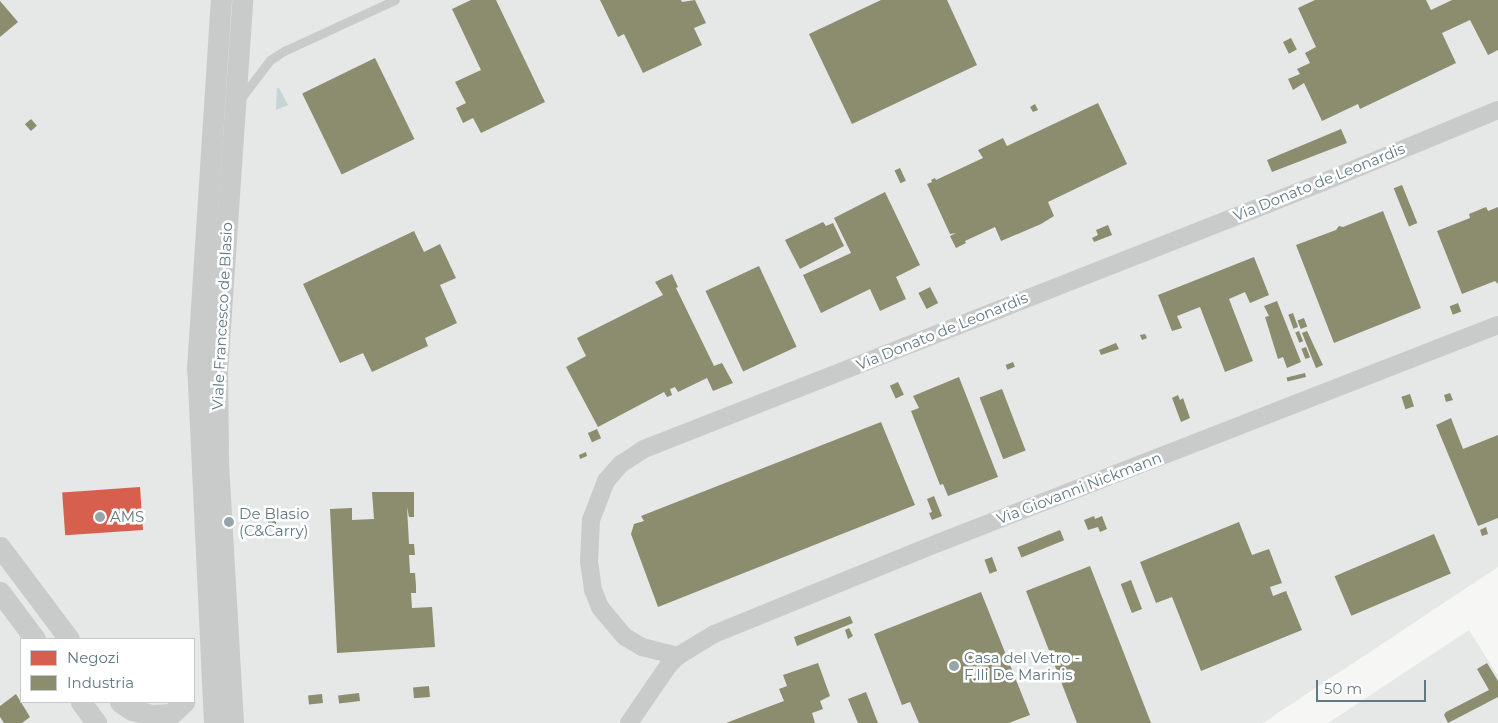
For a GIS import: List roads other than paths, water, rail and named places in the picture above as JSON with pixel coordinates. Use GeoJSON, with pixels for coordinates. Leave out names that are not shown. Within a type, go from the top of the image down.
{"type":"FeatureCollection","features":[{"type":"Feature","properties":{"kind":"street","name":"Viale Francesco de Blasio"},"geometry":{"type":"LineString","coordinates":[[214,723],[197,369],[221,0]]}},
{"type":"Feature","properties":{"kind":"street","name":"Viale Francesco de Blasio"},"geometry":{"type":"LineString","coordinates":[[234,723],[218,460],[216,371],[242,0]]}},
{"type":"Feature","properties":{"kind":"street","name":"Via Donato de Leonardis"},"geometry":{"type":"LineString","coordinates":[[673,661],[642,647],[624,636],[600,607],[593,590],[589,562],[591,520],[606,481],[621,464],[644,449],[1316,185],[1498,110]]}},
{"type":"Feature","properties":{"kind":"street","name":"Via Giovanni Nickmann"},"geometry":{"type":"LineString","coordinates":[[673,661],[714,634],[938,542],[1498,325]]}},
{"type":"Feature","properties":{"kind":"street"},"geometry":{"type":"LineString","coordinates":[[0,547],[68,638]]}},
{"type":"Feature","properties":{"kind":"street"},"geometry":{"type":"LineString","coordinates":[[0,592],[34,638]]}},
{"type":"Feature","properties":{"kind":"street"},"geometry":{"type":"LineString","coordinates":[[629,723],[673,661]]}},
{"type":"Feature","properties":{"kind":"street"},"geometry":{"type":"LineString","coordinates":[[195,692],[200,688],[211,666]]}},
{"type":"Feature","properties":{"kind":"street"},"geometry":{"type":"LineString","coordinates":[[82,703],[96,723]]}},
{"type":"Feature","properties":{"kind":"street"},"geometry":{"type":"LineString","coordinates":[[122,703],[132,710],[152,715],[170,714],[183,703]]}},
{"type":"Feature","properties":{"kind":"lane"},"geometry":{"type":"LineString","coordinates":[[235,109],[253,80],[270,60],[284,50],[395,0]]}},
{"type":"Feature","properties":{"kind":"place","name":"AMS"},"geometry":{"type":"Point","coordinates":[100,517]}},
{"type":"Feature","properties":{"kind":"place","name":"De Blasio (C&Carry)"},"geometry":{"type":"Point","coordinates":[229,522]}},
{"type":"Feature","properties":{"kind":"place","name":"Casa del Vetro - F.lli De Marinis"},"geometry":{"type":"Point","coordinates":[954,666]}}]}
